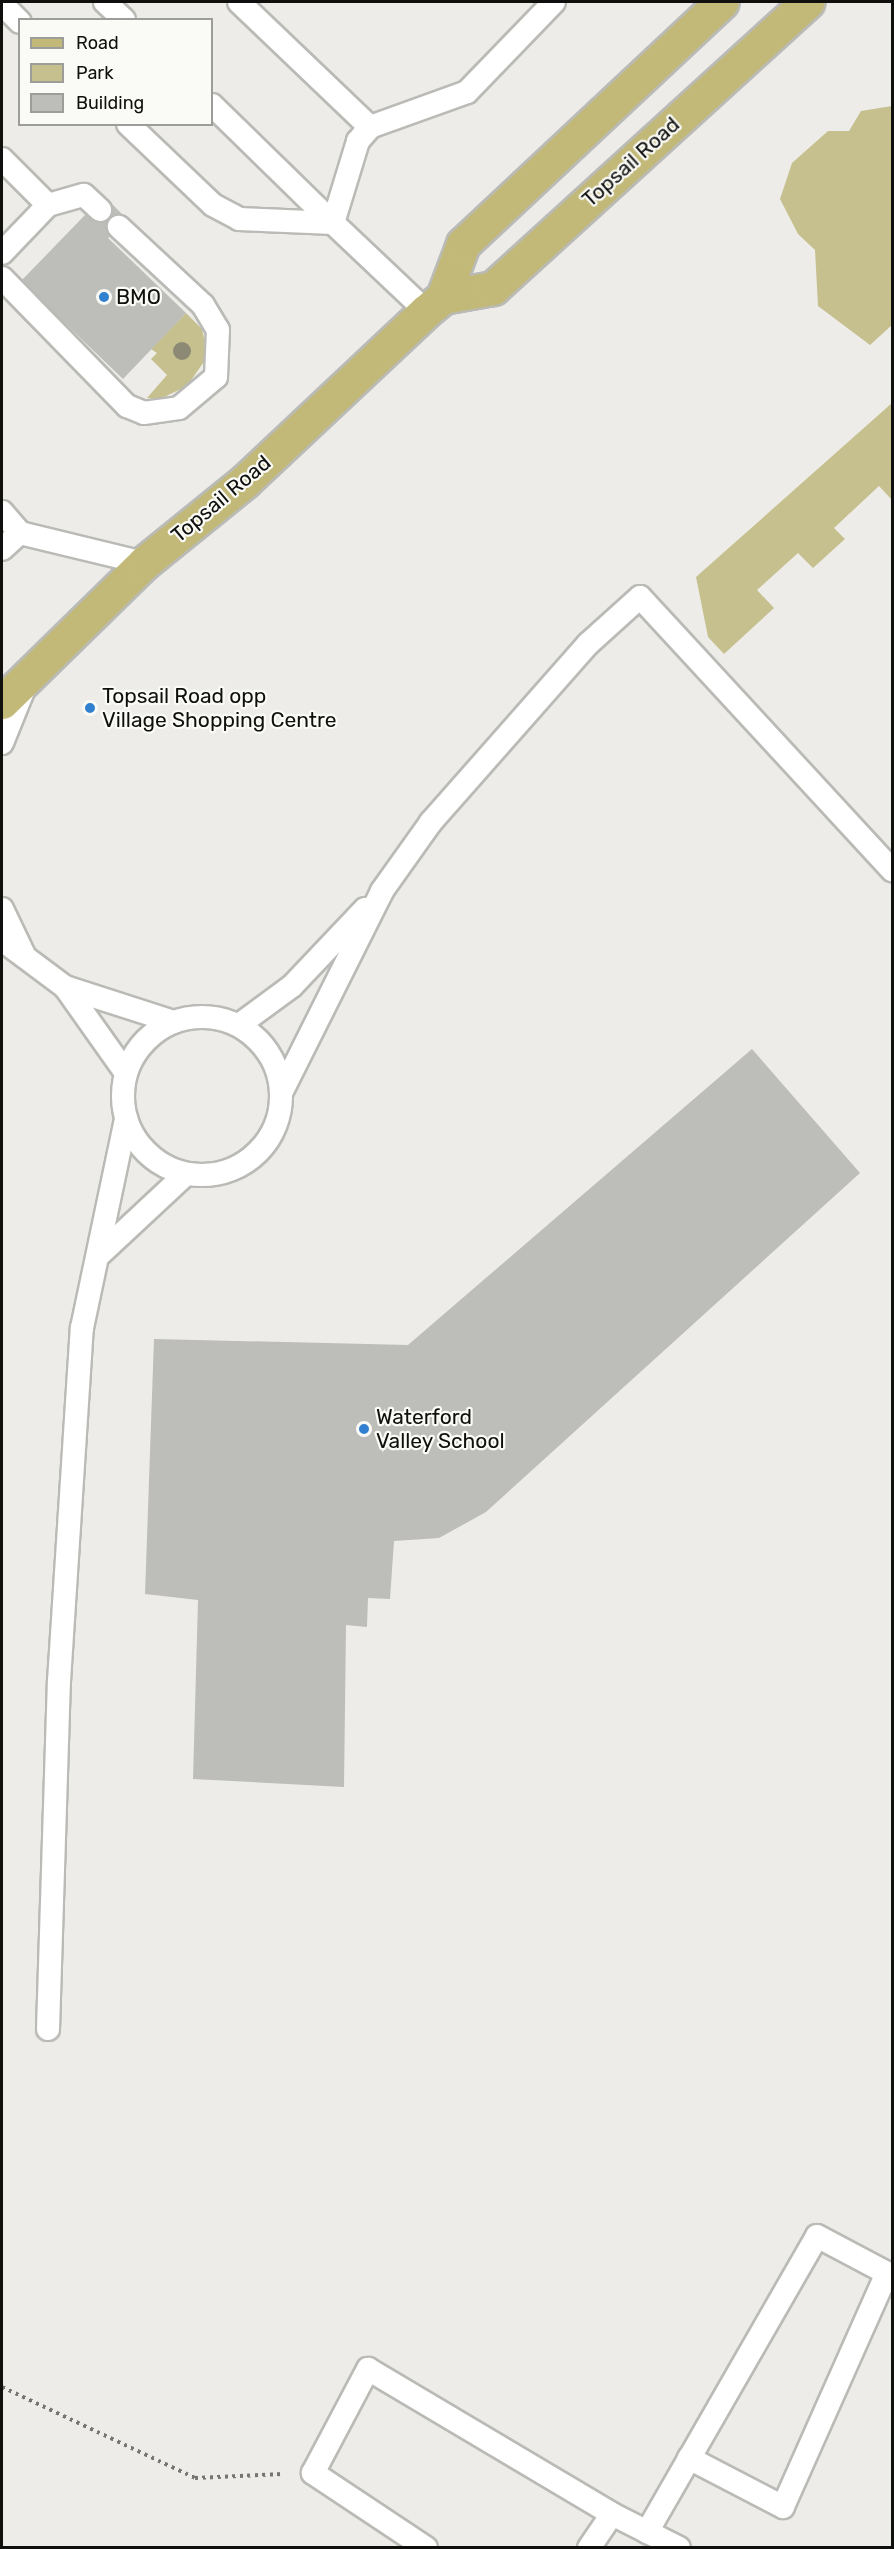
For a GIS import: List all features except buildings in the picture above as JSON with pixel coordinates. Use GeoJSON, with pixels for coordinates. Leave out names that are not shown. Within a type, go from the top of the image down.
{"type":"FeatureCollection","features":[{"type":"Feature","properties":{"kind":"main road","name":"Topsail Road"},"geometry":{"type":"LineString","coordinates":[[2,702],[144,563],[244,482],[435,304],[463,244],[722,2]]}},
{"type":"Feature","properties":{"kind":"main road","name":"Topsail Road"},"geometry":{"type":"LineString","coordinates":[[435,304],[493,288],[807,2]]}},
{"type":"Feature","properties":{"kind":"lane"},"geometry":{"type":"LineString","coordinates":[[105,2],[122,18]]}},
{"type":"Feature","properties":{"kind":"lane"},"geometry":{"type":"LineString","coordinates":[[239,2],[370,127]]}},
{"type":"Feature","properties":{"kind":"lane"},"geometry":{"type":"LineString","coordinates":[[333,223],[357,141],[370,127],[467,92],[554,2]]}},
{"type":"Feature","properties":{"kind":"lane"},"geometry":{"type":"LineString","coordinates":[[2,4],[18,20]]}},
{"type":"Feature","properties":{"kind":"lane"},"geometry":{"type":"LineString","coordinates":[[213,106],[333,223],[435,304]]}},
{"type":"Feature","properties":{"kind":"lane"},"geometry":{"type":"LineString","coordinates":[[130,126],[213,205],[239,219],[333,223]]}},
{"type":"Feature","properties":{"kind":"lane"},"geometry":{"type":"LineString","coordinates":[[2,159],[48,205]]}},
{"type":"Feature","properties":{"kind":"lane"},"geometry":{"type":"LineString","coordinates":[[2,253],[48,205],[84,195],[100,210]]}},
{"type":"Feature","properties":{"kind":"lane"},"geometry":{"type":"LineString","coordinates":[[2,278],[127,406],[144,413],[179,408],[216,377],[218,330],[203,305],[119,227]]}},
{"type":"Feature","properties":{"kind":"lane"},"geometry":{"type":"LineString","coordinates":[[2,512],[20,533],[144,563]]}},
{"type":"Feature","properties":{"kind":"lane"},"geometry":{"type":"LineString","coordinates":[[2,549],[20,533]]}},
{"type":"Feature","properties":{"kind":"lane"},"geometry":{"type":"LineString","coordinates":[[239,1025],[292,986],[382,891],[438,813],[588,644],[639,597],[892,870]]}},
{"type":"Feature","properties":{"kind":"lane"},"geometry":{"type":"LineString","coordinates":[[2,743],[29,677]]}},
{"type":"Feature","properties":{"kind":"lane"},"geometry":{"type":"LineString","coordinates":[[126,1119],[148,1155],[166,1167],[186,1174],[226,1172],[260,1150],[280,1113],[282,1091],[382,891]]}},
{"type":"Feature","properties":{"kind":"lane"},"geometry":{"type":"LineString","coordinates":[[2,909],[26,959]]}},
{"type":"Feature","properties":{"kind":"lane"},"geometry":{"type":"LineString","coordinates":[[2,940],[65,987],[174,1022]]}},
{"type":"Feature","properties":{"kind":"lane"},"geometry":{"type":"LineString","coordinates":[[2,956],[26,959]]}},
{"type":"Feature","properties":{"kind":"lane"},"geometry":{"type":"LineString","coordinates":[[65,987],[126,1073]]}},
{"type":"Feature","properties":{"kind":"lane"},"geometry":{"type":"LineString","coordinates":[[48,2029],[59,1681],[82,1328],[126,1119],[123,1096],[126,1073],[136,1052],[153,1034],[174,1022],[196,1017],[239,1025],[269,1053],[282,1091]]}},
{"type":"Feature","properties":{"kind":"lane"},"geometry":{"type":"LineString","coordinates":[[98,1256],[186,1174]]}},
{"type":"Feature","properties":{"kind":"lane"},"geometry":{"type":"LineString","coordinates":[[647,2532],[689,2458],[817,2236],[887,2273],[783,2507],[689,2458]]}},
{"type":"Feature","properties":{"kind":"lane"},"geometry":{"type":"LineString","coordinates":[[426,2547],[313,2473],[368,2369],[612,2514],[680,2547]]}},
{"type":"Feature","properties":{"kind":"lane"},"geometry":{"type":"LineString","coordinates":[[589,2547],[612,2514]]}},
{"type":"Feature","properties":{"kind":"path"},"geometry":{"type":"LineString","coordinates":[[2,2387],[195,2478],[313,2473]]}},
{"type":"Feature","properties":{"kind":"green space"},"geometry":{"type":"Polygon","coordinates":[[[892,106],[892,325],[870,345],[818,306],[815,250],[798,234],[780,199],[792,163],[828,131],[849,131],[861,111],[892,106]]]}},
{"type":"Feature","properties":{"kind":"green space"},"geometry":{"type":"Polygon","coordinates":[[[186,313],[202,329],[208,356],[187,386],[160,399],[147,398],[167,375],[151,359],[157,353],[151,349],[186,313]]]}},
{"type":"Feature","properties":{"kind":"green space"},"geometry":{"type":"Polygon","coordinates":[[[892,403],[892,500],[879,486],[834,528],[845,539],[813,568],[798,553],[757,590],[774,608],[724,654],[708,637],[696,577],[892,403]]]}},
{"type":"Feature","properties":{"kind":"place","name":"BMO"},"geometry":{"type":"Point","coordinates":[104,297]}},
{"type":"Feature","properties":{"kind":"place","name":"Topsail Road opp Village Shopping Centre"},"geometry":{"type":"Point","coordinates":[90,708]}},
{"type":"Feature","properties":{"kind":"place","name":"Waterford Valley School"},"geometry":{"type":"Point","coordinates":[364,1429]}}]}
